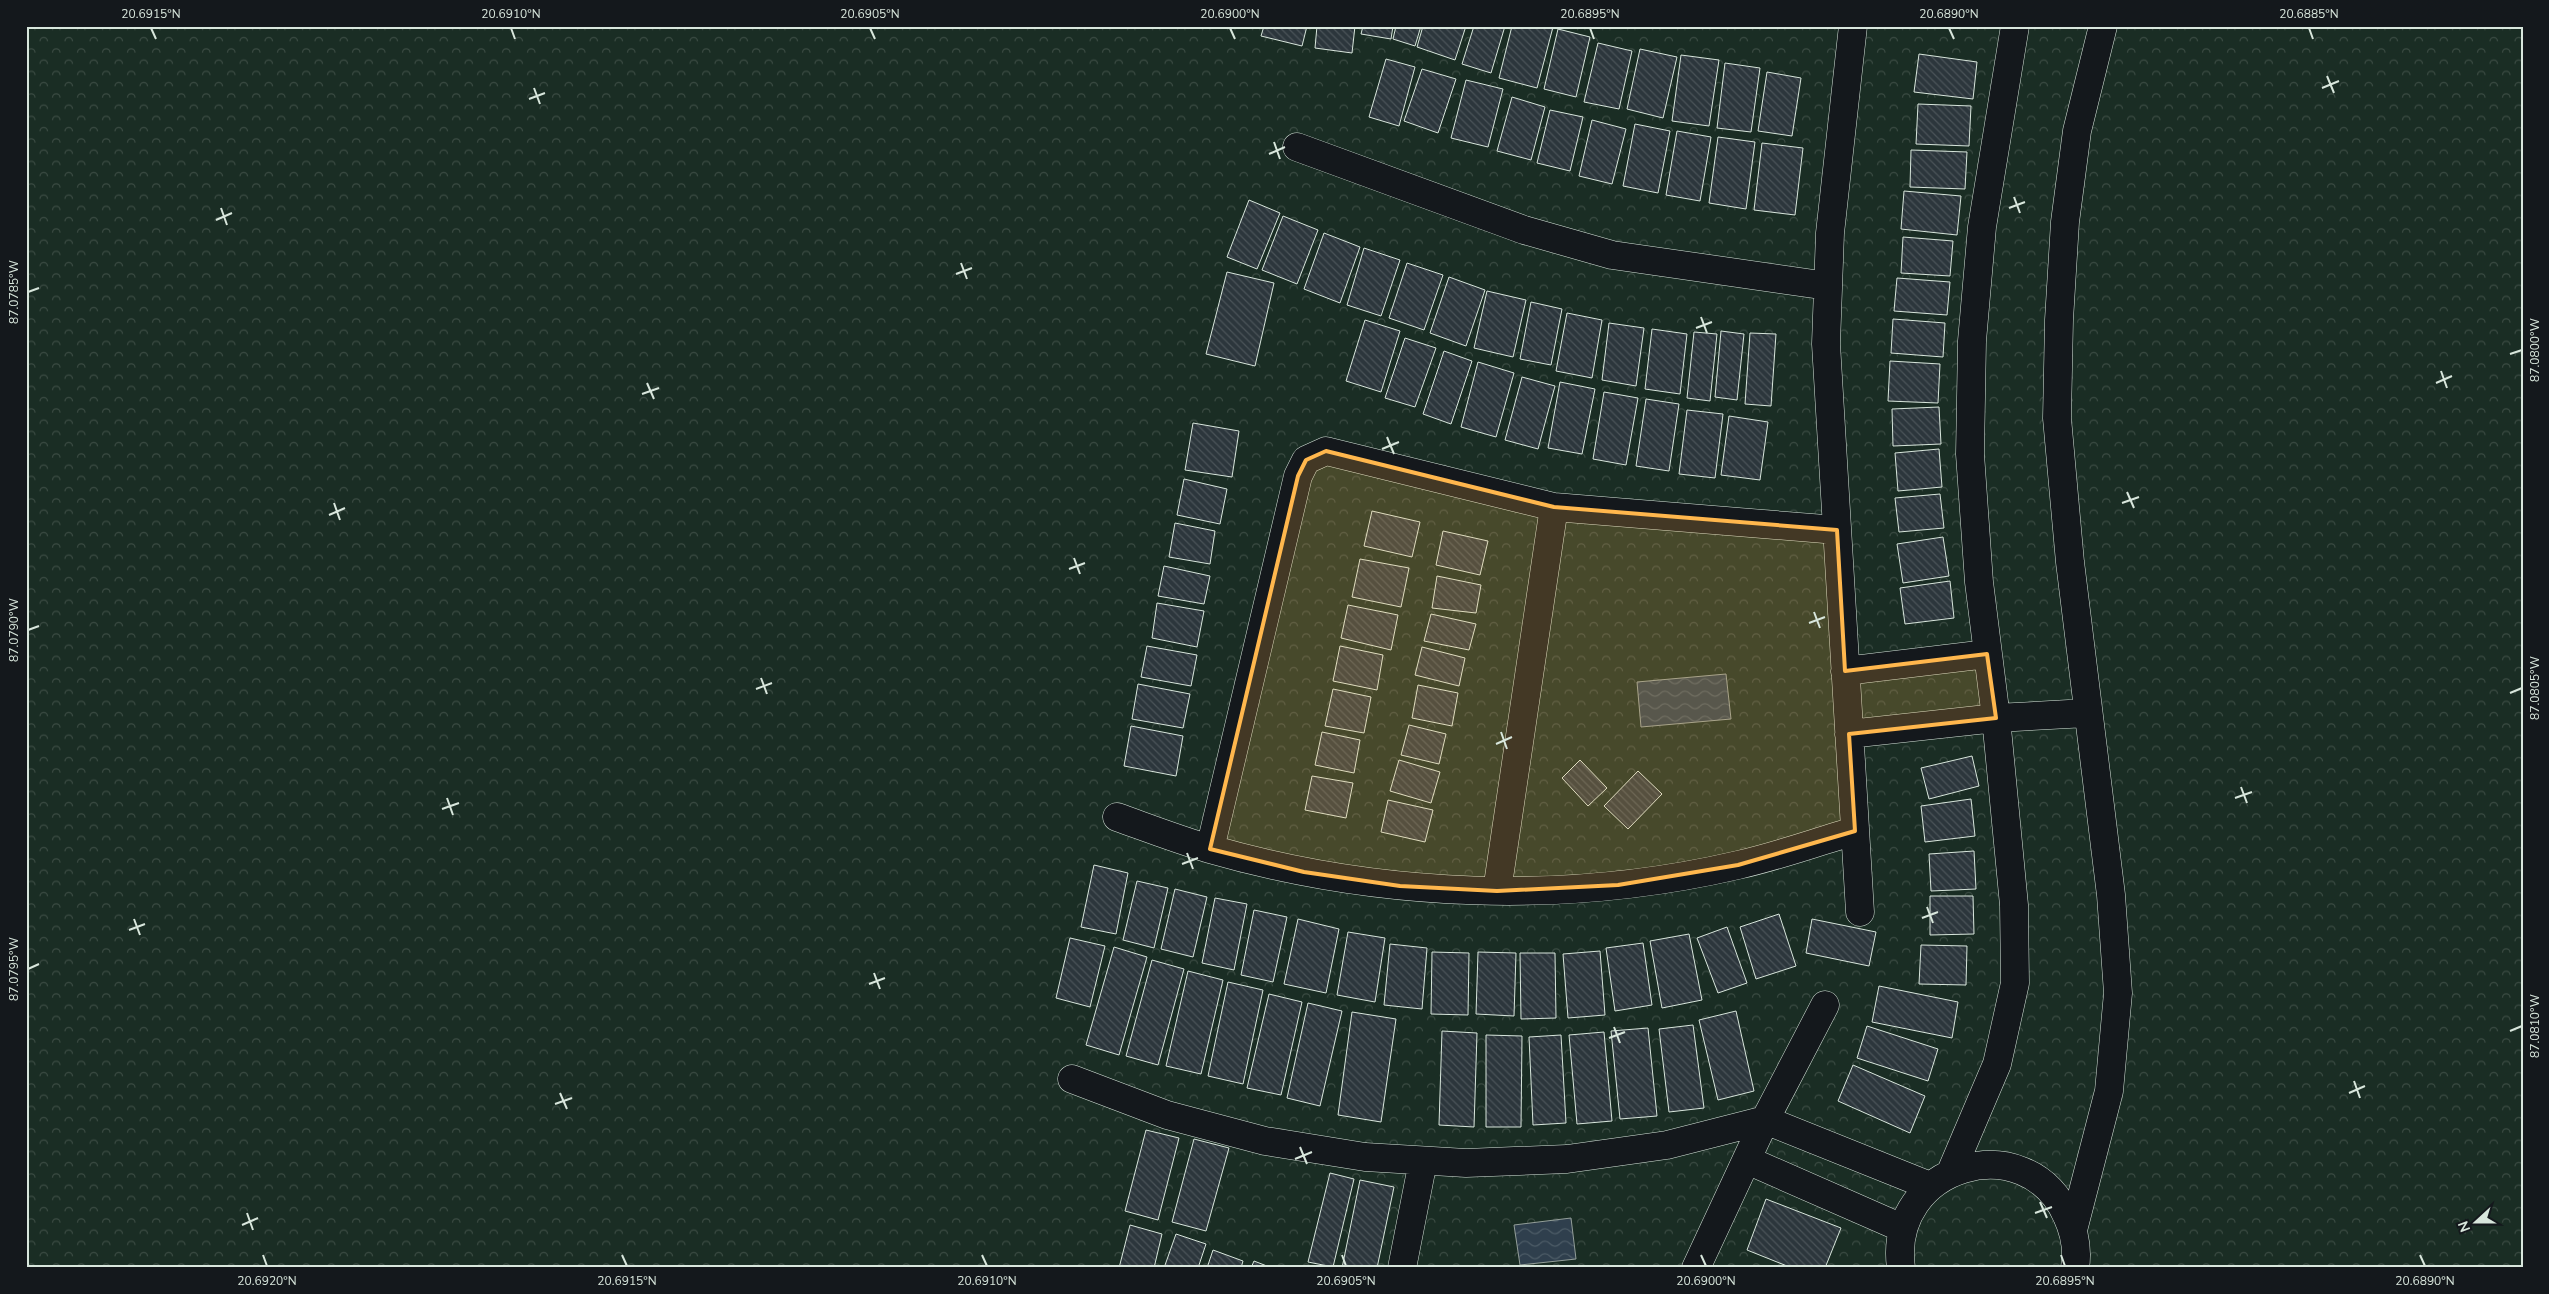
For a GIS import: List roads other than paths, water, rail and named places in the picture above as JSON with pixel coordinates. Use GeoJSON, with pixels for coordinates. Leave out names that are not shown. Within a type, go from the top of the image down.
{"type":"FeatureCollection","features":[{"type":"Feature","properties":{"kind":"street"},"geometry":{"type":"LineString","coordinates":[[1853,26],[1830,233],[1826,344],[1860,912]]}},
{"type":"Feature","properties":{"kind":"street"},"geometry":{"type":"LineString","coordinates":[[1941,1179],[1997,1064],[2014,983],[2014,904],[1996,718],[1978,582],[1970,454],[1972,341],[1982,227],[2015,26]]}},
{"type":"Feature","properties":{"kind":"street"},"geometry":{"type":"LineString","coordinates":[[2073,1230],[2109,1091],[2118,993],[2111,895],[2087,713],[2070,562],[2057,418],[2059,320],[2065,222],[2077,131],[2104,26]]}},
{"type":"Feature","properties":{"kind":"street"},"geometry":{"type":"LineString","coordinates":[[1297,146],[1524,230],[1593,250],[1612,255],[1828,286]]}},
{"type":"Feature","properties":{"kind":"street"},"geometry":{"type":"LineString","coordinates":[[1210,849],[1298,476],[1306,460],[1326,451],[1554,507],[1837,530]]}},
{"type":"Feature","properties":{"kind":"street"},"geometry":{"type":"LineString","coordinates":[[1497,891],[1554,507]]}},
{"type":"Feature","properties":{"kind":"street"},"geometry":{"type":"LineString","coordinates":[[1845,671],[1987,654]]}},
{"type":"Feature","properties":{"kind":"street"},"geometry":{"type":"LineString","coordinates":[[1849,734],[1996,718],[2087,713]]}},
{"type":"Feature","properties":{"kind":"street"},"geometry":{"type":"LineString","coordinates":[[1117,817],[1210,849],[1304,872],[1400,886],[1497,891],[1618,885],[1738,865],[1855,831]]}},
{"type":"Feature","properties":{"kind":"street"},"geometry":{"type":"LineString","coordinates":[[1696,1268],[1765,1120],[1825,1005]]}},
{"type":"Feature","properties":{"kind":"street"},"geometry":{"type":"LineString","coordinates":[[1072,1079],[1167,1115],[1265,1141],[1364,1157],[1466,1163],[1567,1159],[1667,1145],[1765,1120],[1941,1179]]}},
{"type":"Feature","properties":{"kind":"street"},"geometry":{"type":"LineString","coordinates":[[1747,1160],[1902,1228]]}},
{"type":"Feature","properties":{"kind":"street"},"geometry":{"type":"LineString","coordinates":[[1402,1268],[1423,1161]]}},
{"type":"Feature","properties":{"kind":"street"},"geometry":{"type":"LineString","coordinates":[[1901,1268],[1899,1253],[1902,1228],[1913,1204],[1941,1179],[1975,1166],[2001,1166],[2025,1173],[2046,1187],[2063,1206],[2073,1230],[2077,1255],[2075,1268]]}},
{"type":"Feature","properties":{"kind":"water"},"geometry":{"type":"Polygon","coordinates":[[[1726,674],[1731,719],[1641,727],[1637,682],[1726,674]]]}},
{"type":"Feature","properties":{"kind":"water"},"geometry":{"type":"Polygon","coordinates":[[[1571,1218],[1576,1259],[1520,1265],[1514,1225],[1571,1218]]]}}]}
